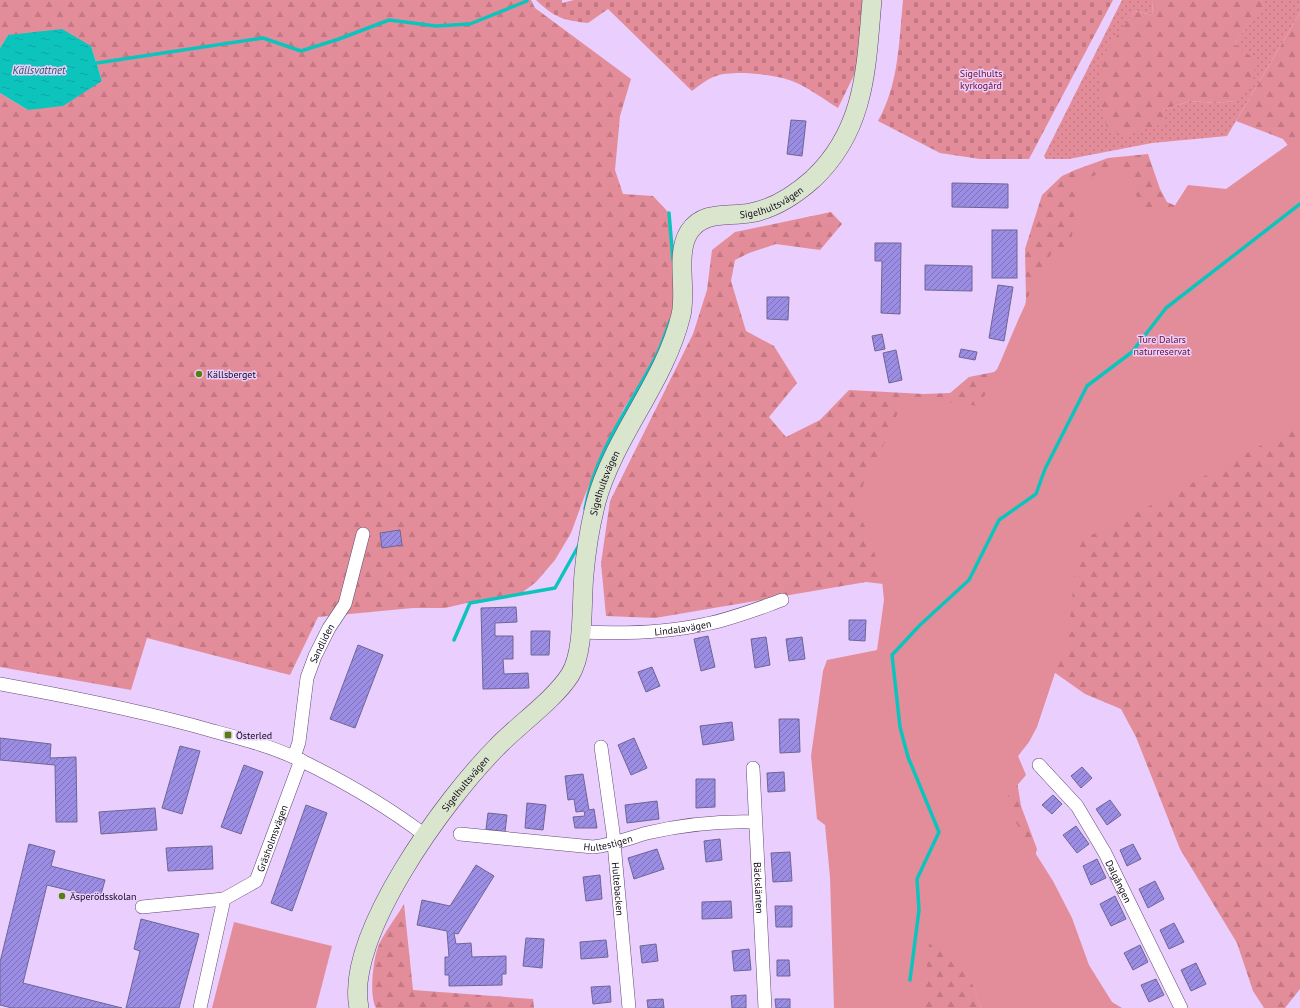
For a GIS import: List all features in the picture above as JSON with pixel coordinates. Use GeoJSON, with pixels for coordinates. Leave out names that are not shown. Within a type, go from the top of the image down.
{"type":"FeatureCollection","features":[{"type":"Feature","properties":{"kind":"street","name":"Sigelhultsvägen"},"geometry":{"type":"LineString","coordinates":[[359,1008],[358,976],[373,928],[402,873],[426,836],[496,748],[560,689],[569,677],[577,660],[584,571],[597,502],[604,477],[664,360],[678,325],[683,300],[682,259],[687,237],[695,225],[710,216],[741,214],[771,207],[801,188],[824,168],[848,131],[857,110],[863,87],[872,0]]}},
{"type":"Feature","properties":{"kind":"street","name":"Sandliden"},"geometry":{"type":"LineString","coordinates":[[298,759],[307,678],[315,656],[329,628],[345,604],[364,534]]}},
{"type":"Feature","properties":{"kind":"street","name":"Lindalavägen"},"geometry":{"type":"LineString","coordinates":[[580,632],[639,632],[677,629],[707,624],[782,600]]}},
{"type":"Feature","properties":{"kind":"street"},"geometry":{"type":"LineString","coordinates":[[0,684],[81,699],[180,722],[245,740],[298,759],[382,806],[426,836]]}},
{"type":"Feature","properties":{"kind":"street","name":"Hultebacken"},"geometry":{"type":"LineString","coordinates":[[601,747],[613,844],[629,1008]]}},
{"type":"Feature","properties":{"kind":"street","name":"Gräsholmsvägen"},"geometry":{"type":"LineString","coordinates":[[142,907],[224,899],[256,881],[298,759]]}},
{"type":"Feature","properties":{"kind":"street","name":"Dalgången"},"geometry":{"type":"LineString","coordinates":[[1039,765],[1078,806],[1105,853],[1158,958],[1181,1008]]}},
{"type":"Feature","properties":{"kind":"street","name":"Bäckslänten"},"geometry":{"type":"LineString","coordinates":[[753,768],[765,1008]]}},
{"type":"Feature","properties":{"kind":"street","name":"Hultestigen"},"geometry":{"type":"LineString","coordinates":[[460,834],[593,847],[613,844],[648,833],[685,826],[755,822]]}},
{"type":"Feature","properties":{"kind":"street"},"geometry":{"type":"LineString","coordinates":[[200,1008],[224,899]]}},
{"type":"Feature","properties":{"kind":"green space"},"geometry":{"type":"Polygon","coordinates":[[[0,0],[531,0],[535,8],[631,79],[620,116],[615,170],[623,194],[653,196],[669,213],[677,289],[676,313],[664,345],[623,410],[585,495],[571,533],[555,560],[536,582],[519,595],[484,599],[445,608],[413,608],[318,617],[290,675],[147,638],[131,690],[0,667],[0,93],[28,110],[102,81],[91,46],[8,35],[0,48],[0,0]]]}},
{"type":"Feature","properties":{"kind":"green space"},"geometry":{"type":"Polygon","coordinates":[[[536,0],[562,0],[562,3],[574,0],[865,0],[858,61],[854,75],[838,108],[810,90],[775,76],[743,73],[723,74],[704,82],[692,91],[608,9],[588,23],[572,21],[554,14],[536,0]]]}},
{"type":"Feature","properties":{"kind":"green space","name":"Sigelhults kyrkogård"},"geometry":{"type":"Polygon","coordinates":[[[903,0],[1113,0],[1029,159],[980,159],[940,153],[878,121],[885,107],[894,77],[899,47],[903,0]]]}},
{"type":"Feature","properties":{"kind":"green space"},"geometry":{"type":"Polygon","coordinates":[[[1122,0],[1153,0],[1152,15],[1135,11],[1121,31],[1163,110],[1190,101],[1215,103],[1235,101],[1234,44],[1264,4],[1261,0],[1300,0],[1300,13],[1227,136],[1152,143],[1069,159],[1046,159],[1044,156],[1122,0]]]}},
{"type":"Feature","properties":{"kind":"green space"},"geometry":{"type":"Polygon","coordinates":[[[1153,0],[1261,0],[1265,4],[1234,44],[1255,59],[1253,82],[1235,101],[1215,103],[1190,101],[1163,110],[1163,124],[1125,136],[1107,128],[1100,102],[1102,56],[1135,11],[1152,15],[1153,0]]]}},
{"type":"Feature","properties":{"kind":"green space"},"geometry":{"type":"Polygon","coordinates":[[[1300,13],[1300,989],[1285,1008],[1264,1008],[1253,991],[1237,943],[1180,849],[1136,737],[1121,709],[1085,694],[1051,670],[1011,744],[1021,806],[1037,849],[1027,885],[974,988],[981,1008],[862,1008],[873,674],[892,585],[866,582],[655,618],[606,616],[601,563],[610,501],[693,334],[707,290],[712,250],[735,232],[831,212],[842,224],[820,250],[776,244],[749,253],[735,260],[731,281],[746,331],[774,346],[797,383],[769,417],[786,437],[820,420],[849,390],[924,394],[950,393],[969,377],[994,372],[1009,359],[1024,335],[1026,298],[1025,249],[1042,195],[1062,176],[1108,158],[1148,154],[1160,189],[1167,202],[1181,208],[1231,193],[1294,153],[1283,139],[1236,121],[1300,13]]]}},
{"type":"Feature","properties":{"kind":"green space","name":"Ture Dalars naturreservat"},"geometry":{"type":"Polygon","coordinates":[[[1300,136],[1300,424],[1120,522],[1078,541],[1070,619],[1065,643],[1037,727],[1029,742],[1018,756],[1026,775],[1003,802],[1053,881],[1072,918],[1089,965],[1112,1002],[1122,1008],[981,1008],[972,984],[959,960],[947,949],[929,944],[923,1008],[834,1008],[830,877],[825,825],[817,819],[811,756],[823,671],[827,660],[877,650],[884,600],[882,580],[870,537],[857,510],[865,478],[875,464],[904,399],[940,401],[979,406],[1040,272],[1052,253],[1065,251],[1071,245],[1078,183],[1102,173],[1115,171],[1128,172],[1140,205],[1148,210],[1172,210],[1188,185],[1226,189],[1300,136]]]}},
{"type":"Feature","properties":{"kind":"green space"},"geometry":{"type":"Polygon","coordinates":[[[404,904],[413,990],[533,999],[534,1008],[376,1008],[372,987],[376,953],[383,936],[404,904]]]}},
{"type":"Feature","properties":{"kind":"green space"},"geometry":{"type":"Polygon","coordinates":[[[234,922],[332,946],[316,1008],[212,1008],[234,922]]]}},
{"type":"Feature","properties":{"kind":"water","name":"Källsvattnet"},"geometry":{"type":"Polygon","coordinates":[[[62,29],[91,46],[102,81],[63,106],[28,110],[0,93],[0,48],[8,35],[62,29]]]}},
{"type":"Feature","properties":{"kind":"building"},"geometry":{"type":"Polygon","coordinates":[[[791,120],[806,121],[802,156],[787,154],[791,120]]]}},
{"type":"Feature","properties":{"kind":"building"},"geometry":{"type":"Polygon","coordinates":[[[952,183],[1008,184],[1008,208],[952,207],[952,183]]]}},
{"type":"Feature","properties":{"kind":"building"},"geometry":{"type":"Polygon","coordinates":[[[992,230],[1017,230],[1017,278],[992,278],[992,230]]]}},
{"type":"Feature","properties":{"kind":"building"},"geometry":{"type":"Polygon","coordinates":[[[875,243],[901,243],[900,314],[881,313],[882,261],[875,261],[875,243]]]}},
{"type":"Feature","properties":{"kind":"building"},"geometry":{"type":"Polygon","coordinates":[[[925,265],[972,266],[972,291],[925,290],[925,265]]]}},
{"type":"Feature","properties":{"kind":"building"},"geometry":{"type":"Polygon","coordinates":[[[998,285],[1013,287],[1004,341],[989,338],[998,285]]]}},
{"type":"Feature","properties":{"kind":"building"},"geometry":{"type":"Polygon","coordinates":[[[767,297],[789,297],[788,320],[767,319],[767,297]]]}},
{"type":"Feature","properties":{"kind":"building"},"geometry":{"type":"Polygon","coordinates":[[[882,334],[885,349],[875,351],[872,336],[882,334]]]}},
{"type":"Feature","properties":{"kind":"building"},"geometry":{"type":"Polygon","coordinates":[[[961,349],[977,352],[975,360],[959,357],[961,349]]]}},
{"type":"Feature","properties":{"kind":"building"},"geometry":{"type":"Polygon","coordinates":[[[896,350],[902,380],[889,383],[883,353],[896,350]]]}},
{"type":"Feature","properties":{"kind":"building"},"geometry":{"type":"Polygon","coordinates":[[[400,530],[402,545],[382,548],[380,533],[400,530]]]}},
{"type":"Feature","properties":{"kind":"building"},"geometry":{"type":"Polygon","coordinates":[[[516,607],[517,622],[495,623],[495,636],[513,636],[513,659],[503,659],[504,674],[528,673],[529,688],[483,689],[481,608],[516,607]]]}},
{"type":"Feature","properties":{"kind":"building"},"geometry":{"type":"Polygon","coordinates":[[[849,620],[866,620],[865,641],[849,640],[849,620]]]}},
{"type":"Feature","properties":{"kind":"building"},"geometry":{"type":"Polygon","coordinates":[[[531,631],[550,631],[549,655],[531,655],[531,631]]]}},
{"type":"Feature","properties":{"kind":"building"},"geometry":{"type":"Polygon","coordinates":[[[708,636],[715,667],[701,671],[694,639],[708,636]]]}},
{"type":"Feature","properties":{"kind":"building"},"geometry":{"type":"Polygon","coordinates":[[[766,637],[770,665],[755,668],[751,639],[766,637]]]}},
{"type":"Feature","properties":{"kind":"building"},"geometry":{"type":"Polygon","coordinates":[[[802,637],[805,659],[789,661],[786,639],[802,637]]]}},
{"type":"Feature","properties":{"kind":"building"},"geometry":{"type":"Polygon","coordinates":[[[358,645],[383,655],[355,728],[330,719],[358,645]]]}},
{"type":"Feature","properties":{"kind":"building"},"geometry":{"type":"Polygon","coordinates":[[[652,667],[660,686],[646,692],[638,672],[652,667]]]}},
{"type":"Feature","properties":{"kind":"building"},"geometry":{"type":"Polygon","coordinates":[[[779,719],[799,719],[800,752],[780,753],[779,719]]]}},
{"type":"Feature","properties":{"kind":"building"},"geometry":{"type":"Polygon","coordinates":[[[732,722],[734,740],[703,745],[700,726],[732,722]]]}},
{"type":"Feature","properties":{"kind":"building"},"geometry":{"type":"Polygon","coordinates":[[[0,738],[51,744],[50,758],[76,757],[77,822],[56,822],[55,765],[0,760],[0,738]]]}},
{"type":"Feature","properties":{"kind":"building"},"geometry":{"type":"Polygon","coordinates":[[[634,738],[647,768],[631,775],[618,745],[634,738]]]}},
{"type":"Feature","properties":{"kind":"building"},"geometry":{"type":"Polygon","coordinates":[[[180,746],[200,751],[182,814],[162,808],[180,746]]]}},
{"type":"Feature","properties":{"kind":"building"},"geometry":{"type":"Polygon","coordinates":[[[244,765],[263,772],[241,834],[221,827],[244,765]]]}},
{"type":"Feature","properties":{"kind":"building"},"geometry":{"type":"Polygon","coordinates":[[[1082,767],[1092,778],[1081,788],[1071,776],[1082,767]]]}},
{"type":"Feature","properties":{"kind":"building"},"geometry":{"type":"Polygon","coordinates":[[[784,772],[785,791],[768,792],[767,773],[784,772]]]}},
{"type":"Feature","properties":{"kind":"building"},"geometry":{"type":"Polygon","coordinates":[[[583,774],[589,810],[594,809],[597,828],[575,828],[573,817],[585,816],[584,811],[576,812],[574,799],[568,800],[565,776],[583,774]]]}},
{"type":"Feature","properties":{"kind":"building"},"geometry":{"type":"Polygon","coordinates":[[[696,779],[715,779],[715,807],[696,808],[696,779]]]}},
{"type":"Feature","properties":{"kind":"building"},"geometry":{"type":"Polygon","coordinates":[[[1053,795],[1062,804],[1052,814],[1042,805],[1053,795]]]}},
{"type":"Feature","properties":{"kind":"building"},"geometry":{"type":"Polygon","coordinates":[[[1110,800],[1121,815],[1107,825],[1096,809],[1110,800]]]}},
{"type":"Feature","properties":{"kind":"building"},"geometry":{"type":"Polygon","coordinates":[[[657,801],[659,819],[627,823],[625,805],[657,801]]]}},
{"type":"Feature","properties":{"kind":"building"},"geometry":{"type":"Polygon","coordinates":[[[527,803],[546,805],[543,830],[525,828],[527,803]]]}},
{"type":"Feature","properties":{"kind":"building"},"geometry":{"type":"Polygon","coordinates":[[[306,805],[327,813],[292,911],[271,903],[306,805]]]}},
{"type":"Feature","properties":{"kind":"building"},"geometry":{"type":"Polygon","coordinates":[[[155,808],[157,830],[101,834],[99,812],[155,808]]]}},
{"type":"Feature","properties":{"kind":"building"},"geometry":{"type":"Polygon","coordinates":[[[488,813],[507,815],[505,832],[486,829],[488,813]]]}},
{"type":"Feature","properties":{"kind":"building"},"geometry":{"type":"Polygon","coordinates":[[[1076,826],[1089,844],[1077,853],[1063,835],[1076,826]]]}},
{"type":"Feature","properties":{"kind":"building"},"geometry":{"type":"Polygon","coordinates":[[[720,839],[722,860],[706,862],[704,841],[720,839]]]}},
{"type":"Feature","properties":{"kind":"building"},"geometry":{"type":"Polygon","coordinates":[[[29,844],[55,851],[51,866],[105,880],[100,898],[47,885],[23,983],[122,1008],[12,1008],[0,1005],[0,962],[29,844]]]}},
{"type":"Feature","properties":{"kind":"building"},"geometry":{"type":"Polygon","coordinates":[[[1133,844],[1141,859],[1127,866],[1120,850],[1133,844]]]}},
{"type":"Feature","properties":{"kind":"building"},"geometry":{"type":"Polygon","coordinates":[[[212,846],[213,869],[168,871],[166,848],[212,846]]]}},
{"type":"Feature","properties":{"kind":"building"},"geometry":{"type":"Polygon","coordinates":[[[657,849],[664,869],[634,879],[628,858],[657,849]]]}},
{"type":"Feature","properties":{"kind":"building"},"geometry":{"type":"Polygon","coordinates":[[[790,852],[792,881],[773,882],[771,853],[790,852]]]}},
{"type":"Feature","properties":{"kind":"building"},"geometry":{"type":"Polygon","coordinates":[[[1097,859],[1106,878],[1091,885],[1083,866],[1097,859]]]}},
{"type":"Feature","properties":{"kind":"building"},"geometry":{"type":"Polygon","coordinates":[[[476,865],[494,876],[458,934],[454,933],[456,944],[471,943],[472,957],[506,956],[506,974],[502,974],[502,985],[449,986],[449,975],[445,975],[445,957],[449,957],[447,931],[417,925],[422,900],[450,906],[476,865]]]}},
{"type":"Feature","properties":{"kind":"building"},"geometry":{"type":"Polygon","coordinates":[[[600,875],[602,899],[586,901],[583,877],[600,875]]]}},
{"type":"Feature","properties":{"kind":"building"},"geometry":{"type":"Polygon","coordinates":[[[1155,881],[1164,899],[1148,908],[1139,889],[1155,881]]]}},
{"type":"Feature","properties":{"kind":"building"},"geometry":{"type":"Polygon","coordinates":[[[1115,896],[1126,919],[1111,926],[1100,904],[1115,896]]]}},
{"type":"Feature","properties":{"kind":"building"},"geometry":{"type":"Polygon","coordinates":[[[731,901],[732,918],[702,919],[702,902],[731,901]]]}},
{"type":"Feature","properties":{"kind":"building"},"geometry":{"type":"Polygon","coordinates":[[[775,906],[792,906],[792,927],[776,927],[775,906]]]}},
{"type":"Feature","properties":{"kind":"building"},"geometry":{"type":"Polygon","coordinates":[[[141,919],[199,934],[179,1008],[126,1008],[140,951],[134,949],[141,919]]]}},
{"type":"Feature","properties":{"kind":"building"},"geometry":{"type":"Polygon","coordinates":[[[1174,923],[1184,942],[1169,949],[1160,930],[1174,923]]]}},
{"type":"Feature","properties":{"kind":"building"},"geometry":{"type":"Polygon","coordinates":[[[526,938],[544,939],[542,968],[523,966],[526,938]]]}},
{"type":"Feature","properties":{"kind":"building"},"geometry":{"type":"Polygon","coordinates":[[[606,940],[608,957],[581,959],[580,942],[606,940]]]}},
{"type":"Feature","properties":{"kind":"building"},"geometry":{"type":"Polygon","coordinates":[[[656,944],[658,961],[642,963],[640,946],[656,944]]]}},
{"type":"Feature","properties":{"kind":"building"},"geometry":{"type":"Polygon","coordinates":[[[1140,945],[1148,962],[1133,970],[1124,953],[1140,945]]]}},
{"type":"Feature","properties":{"kind":"building"},"geometry":{"type":"Polygon","coordinates":[[[749,949],[751,970],[734,971],[732,951],[749,949]]]}},
{"type":"Feature","properties":{"kind":"building"},"geometry":{"type":"Polygon","coordinates":[[[777,960],[789,960],[790,976],[777,976],[777,960]]]}},
{"type":"Feature","properties":{"kind":"building"},"geometry":{"type":"Polygon","coordinates":[[[1196,963],[1206,984],[1191,991],[1181,970],[1196,963]]]}},
{"type":"Feature","properties":{"kind":"building"},"geometry":{"type":"Polygon","coordinates":[[[1156,979],[1164,995],[1149,1002],[1141,985],[1156,979]]]}},
{"type":"Feature","properties":{"kind":"building"},"geometry":{"type":"Polygon","coordinates":[[[610,986],[611,1002],[593,1004],[591,987],[610,986]]]}},
{"type":"Feature","properties":{"kind":"building"},"geometry":{"type":"Polygon","coordinates":[[[746,995],[746,1008],[732,1008],[731,996],[746,995]]]}},
{"type":"Feature","properties":{"kind":"building"},"geometry":{"type":"Polygon","coordinates":[[[663,999],[664,1008],[648,1008],[647,1000],[663,999]]]}},
{"type":"Feature","properties":{"kind":"building"},"geometry":{"type":"Polygon","coordinates":[[[775,999],[790,999],[790,1008],[776,1008],[775,999]]]}},
{"type":"Feature","properties":{"kind":"waterway"},"geometry":{"type":"LineString","coordinates":[[97,63],[263,38],[301,51],[339,39],[389,20],[436,26],[470,24],[527,1]]}},
{"type":"Feature","properties":{"kind":"waterway"},"geometry":{"type":"LineString","coordinates":[[910,980],[919,910],[917,879],[939,832],[908,757],[900,727],[892,655],[920,625],[969,580],[999,520],[1036,494],[1045,469],[1087,386],[1132,352],[1166,308],[1300,204]]}},
{"type":"Feature","properties":{"kind":"waterway"},"geometry":{"type":"LineString","coordinates":[[669,213],[673,260]]}},
{"type":"Feature","properties":{"kind":"waterway"},"geometry":{"type":"LineString","coordinates":[[585,509],[596,469],[604,450],[661,346],[670,321]]}},
{"type":"Feature","properties":{"kind":"waterway"},"geometry":{"type":"LineString","coordinates":[[454,640],[470,603],[555,588],[579,545]]}},
{"type":"Feature","properties":{"kind":"place","name":"Källsberget"},"geometry":{"type":"Point","coordinates":[199,374]}},
{"type":"Feature","properties":{"kind":"place","name":"Österled"},"geometry":{"type":"Point","coordinates":[228,735]}},
{"type":"Feature","properties":{"kind":"place","name":"Äsperödsskolan"},"geometry":{"type":"Point","coordinates":[62,896]}}]}
